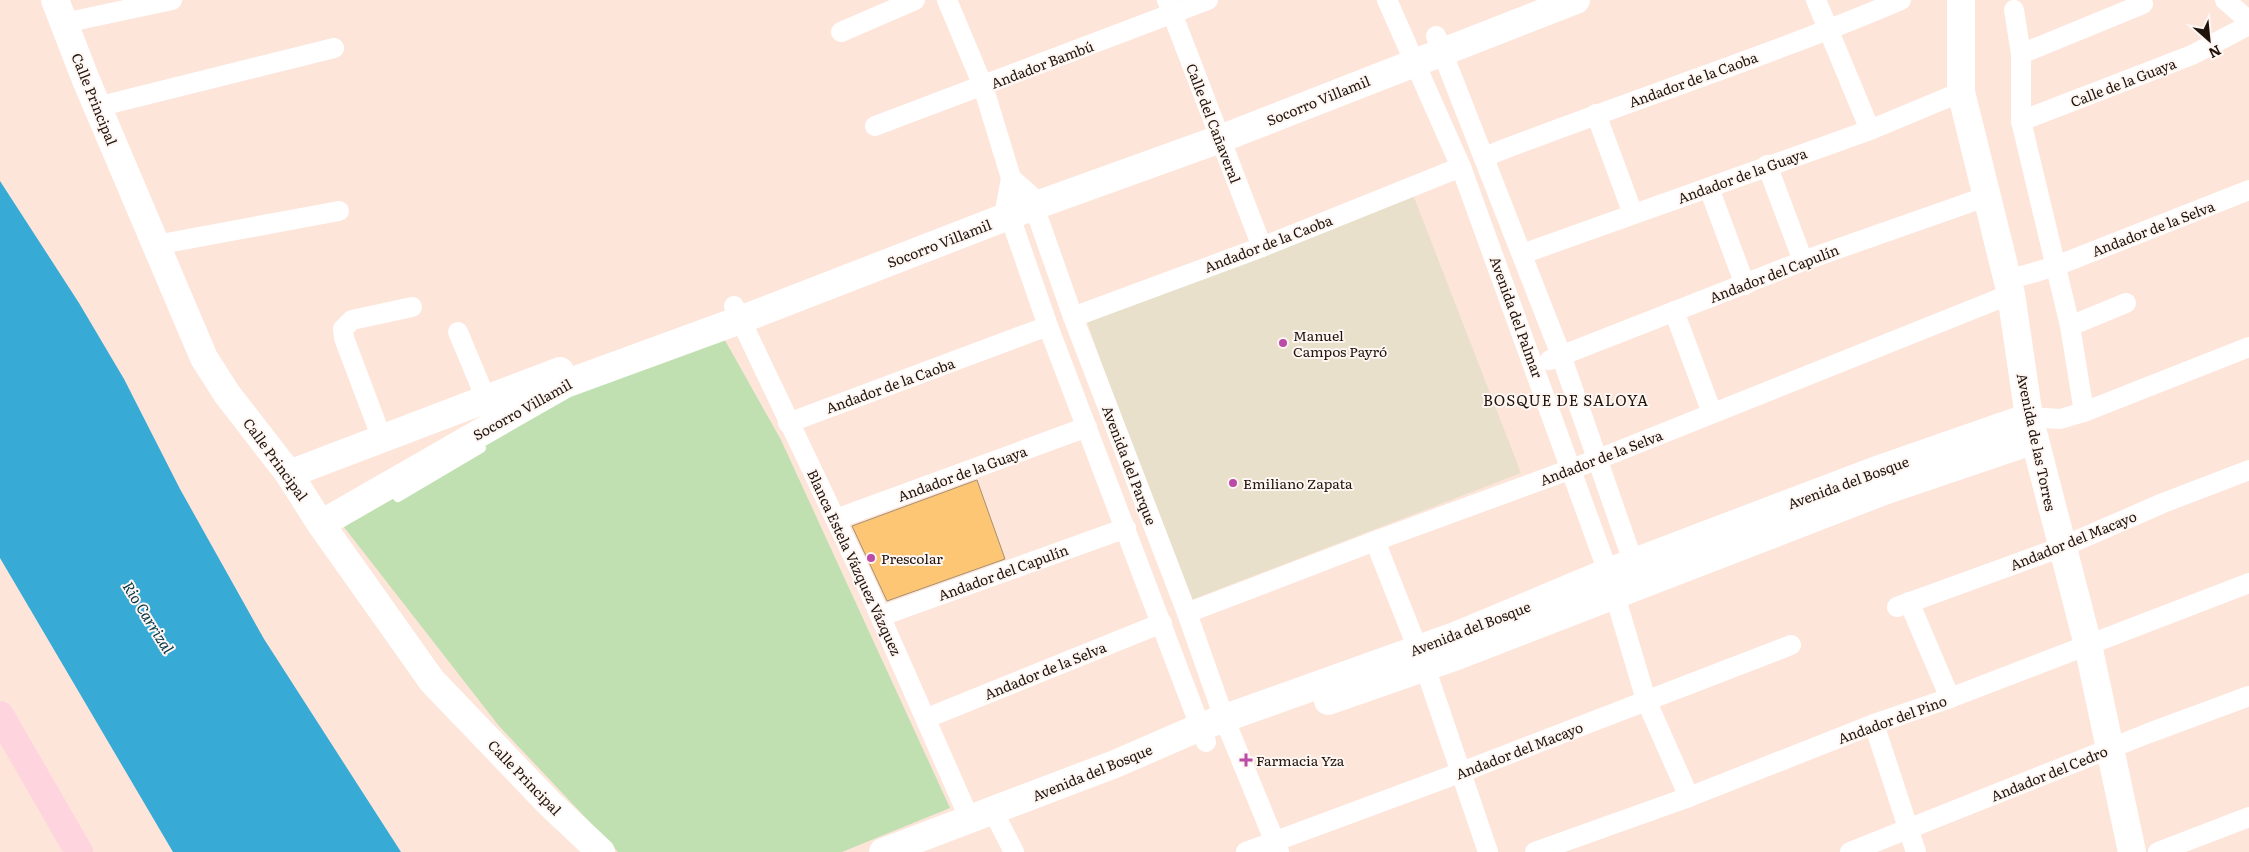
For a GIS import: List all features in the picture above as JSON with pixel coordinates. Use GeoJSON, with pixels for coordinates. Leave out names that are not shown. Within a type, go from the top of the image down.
{"type":"FeatureCollection","features":[{"type":"Feature","properties":{"kind":"main road"},"geometry":{"type":"LineString","coordinates":[[4,727],[79,852]]}},
{"type":"Feature","properties":{"kind":"street"},"geometry":{"type":"LineString","coordinates":[[60,11],[172,0]]}},
{"type":"Feature","properties":{"kind":"street"},"geometry":{"type":"LineString","coordinates":[[841,32],[915,0]]}},
{"type":"Feature","properties":{"kind":"street"},"geometry":{"type":"LineString","coordinates":[[947,0],[983,86],[1018,200]]}},
{"type":"Feature","properties":{"kind":"street","name":"Andador Bambú"},"geometry":{"type":"LineString","coordinates":[[875,126],[983,86],[1169,7],[1208,0]]}},
{"type":"Feature","properties":{"kind":"street","name":"Avenida del Palmar"},"geometry":{"type":"LineString","coordinates":[[1387,0],[1462,168],[1572,468],[1624,578]]}},
{"type":"Feature","properties":{"kind":"street","name":"Socorro Villamil"},"geometry":{"type":"LineString","coordinates":[[1439,44],[1528,0]]}},
{"type":"Feature","properties":{"kind":"street"},"geometry":{"type":"LineString","coordinates":[[1816,0],[1870,130]]}},
{"type":"Feature","properties":{"kind":"street","name":"Andador de la Caoba"},"geometry":{"type":"LineString","coordinates":[[1484,157],[1596,114],[1830,30],[1901,0]]}},
{"type":"Feature","properties":{"kind":"street","name":"Avenida de las Torres"},"geometry":{"type":"LineString","coordinates":[[1961,0],[1961,92],[2010,287],[2032,428],[2088,645],[2132,852]]}},
{"type":"Feature","properties":{"kind":"street"},"geometry":{"type":"LineString","coordinates":[[2225,0],[2249,21]]}},
{"type":"Feature","properties":{"kind":"street","name":"Socorro Villamil"},"geometry":{"type":"LineString","coordinates":[[321,524],[389,485],[496,434],[565,384],[1018,200],[1217,131],[1411,54],[1566,2]]}},
{"type":"Feature","properties":{"kind":"street"},"geometry":{"type":"LineString","coordinates":[[2021,54],[2143,4]]}},
{"type":"Feature","properties":{"kind":"street","name":"Calle del Cañaveral"},"geometry":{"type":"LineString","coordinates":[[1169,7],[1262,247]]}},
{"type":"Feature","properties":{"kind":"street"},"geometry":{"type":"LineString","coordinates":[[2014,10],[2021,54],[2021,121],[2070,326],[2084,412]]}},
{"type":"Feature","properties":{"kind":"street","name":"Calle Principal"},"geometry":{"type":"LineString","coordinates":[[60,11],[98,107],[204,358],[227,394],[289,474],[321,524],[432,682],[550,804],[601,852]]}},
{"type":"Feature","properties":{"kind":"street","name":"Calle de la Guaya"},"geometry":{"type":"LineString","coordinates":[[2021,121],[2192,55],[2249,25]]}},
{"type":"Feature","properties":{"kind":"street","name":"Avenida del Palmar"},"geometry":{"type":"LineString","coordinates":[[1439,44],[1561,355],[1596,460],[1624,578]]}},
{"type":"Feature","properties":{"kind":"street"},"geometry":{"type":"LineString","coordinates":[[98,107],[334,48]]}},
{"type":"Feature","properties":{"kind":"street","name":"Andador de la Guaya"},"geometry":{"type":"LineString","coordinates":[[1522,254],[1709,188],[1767,165],[1870,130],[1961,92]]}},
{"type":"Feature","properties":{"kind":"street"},"geometry":{"type":"LineString","coordinates":[[1596,114],[1633,214]]}},
{"type":"Feature","properties":{"kind":"street"},"geometry":{"type":"LineString","coordinates":[[1767,165],[1803,262]]}},
{"type":"Feature","properties":{"kind":"street","name":"Andador de la Caoba"},"geometry":{"type":"LineString","coordinates":[[1073,317],[1262,247],[1410,186],[1462,168]]}},
{"type":"Feature","properties":{"kind":"street"},"geometry":{"type":"LineString","coordinates":[[1709,188],[1745,285]]}},
{"type":"Feature","properties":{"kind":"street","name":"Andador de la Selva"},"geometry":{"type":"LineString","coordinates":[[1187,614],[1375,541],[1596,460],[1712,413],[2056,266],[2249,190]]}},
{"type":"Feature","properties":{"kind":"street","name":"Andador del Capulín"},"geometry":{"type":"LineString","coordinates":[[1535,366],[1803,262],[1988,196]]}},
{"type":"Feature","properties":{"kind":"street","name":"Avenida del Parque"},"geometry":{"type":"LineString","coordinates":[[1018,200],[1073,317],[1187,614],[1215,731]]}},
{"type":"Feature","properties":{"kind":"street","name":"Avenida del Parque"},"geometry":{"type":"LineString","coordinates":[[1018,200],[1048,326],[1162,623],[1215,731]]}},
{"type":"Feature","properties":{"kind":"street"},"geometry":{"type":"LineString","coordinates":[[156,245],[339,211]]}},
{"type":"Feature","properties":{"kind":"street"},"geometry":{"type":"LineString","coordinates":[[2070,326],[2126,303]]}},
{"type":"Feature","properties":{"kind":"street"},"geometry":{"type":"LineString","coordinates":[[382,439],[344,338],[343,329],[352,320],[412,307]]}},
{"type":"Feature","properties":{"kind":"street"},"geometry":{"type":"LineString","coordinates":[[1674,311],[1712,413]]}},
{"type":"Feature","properties":{"kind":"street","name":"Socorro Villamil"},"geometry":{"type":"LineString","coordinates":[[289,474],[486,399],[737,313]]}},
{"type":"Feature","properties":{"kind":"street","name":"Blanca Estela Vázquez Vázquez"},"geometry":{"type":"LineString","coordinates":[[737,313],[788,423],[836,519],[927,718],[988,818],[1014,852]]}},
{"type":"Feature","properties":{"kind":"street","name":"Andador de la Caoba"},"geometry":{"type":"LineString","coordinates":[[788,423],[1048,326]]}},
{"type":"Feature","properties":{"kind":"street"},"geometry":{"type":"LineString","coordinates":[[458,332],[486,399]]}},
{"type":"Feature","properties":{"kind":"street","name":"Avenida del Bosque"},"geometry":{"type":"LineString","coordinates":[[883,852],[988,818],[1121,780],[1215,731],[1421,658],[1624,578],[1800,512],[1884,491],[2032,428],[2084,412],[2249,347]]}},
{"type":"Feature","properties":{"kind":"street","name":"Andador de la Guaya"},"geometry":{"type":"LineString","coordinates":[[836,519],[1087,427]]}},
{"type":"Feature","properties":{"kind":"street","name":"Andador del Macayo"},"geometry":{"type":"LineString","coordinates":[[1950,698],[1903,604],[2062,546],[2162,503],[2249,470]]}},
{"type":"Feature","properties":{"kind":"street","name":"Andador del Capulín"},"geometry":{"type":"LineString","coordinates":[[881,616],[1126,528]]}},
{"type":"Feature","properties":{"kind":"street"},"geometry":{"type":"LineString","coordinates":[[1375,541],[1421,658],[1462,772],[1488,852]]}},
{"type":"Feature","properties":{"kind":"street"},"geometry":{"type":"LineString","coordinates":[[1624,578],[1646,700],[1689,797]]}},
{"type":"Feature","properties":{"kind":"street","name":"Andador del Pino"},"geometry":{"type":"LineString","coordinates":[[1535,852],[1689,797],[1874,724],[1950,698],[2249,583]]}},
{"type":"Feature","properties":{"kind":"street","name":"Andador de la Selva"},"geometry":{"type":"LineString","coordinates":[[927,718],[1162,623]]}},
{"type":"Feature","properties":{"kind":"street","name":"Andador del Macayo"},"geometry":{"type":"LineString","coordinates":[[1246,852],[1277,847],[1462,772],[1790,645]]}},
{"type":"Feature","properties":{"kind":"street","name":"Andador del Cedro"},"geometry":{"type":"LineString","coordinates":[[1850,852],[2249,696]]}},
{"type":"Feature","properties":{"kind":"street"},"geometry":{"type":"LineString","coordinates":[[1874,724],[1916,852]]}},
{"type":"Feature","properties":{"kind":"street"},"geometry":{"type":"LineString","coordinates":[[1215,731],[1277,847]]}},
{"type":"Feature","properties":{"kind":"street"},"geometry":{"type":"LineString","coordinates":[[2158,852],[2249,817]]}},
{"type":"Feature","properties":{"kind":"street","name":"Avenida del Bosque"},"geometry":{"type":"LineString","coordinates":[[927,852],[988,818]]}},
{"type":"Feature","properties":{"kind":"shaded area","name":"Manuel Campos Payró"},"geometry":{"type":"Polygon","coordinates":[[[1412,192],[1521,473],[1191,600],[1124,426],[1086,319],[1412,192]]]}},
{"type":"Feature","properties":{"kind":"green space"},"geometry":{"type":"Polygon","coordinates":[[[722,335],[781,440],[950,808],[842,852],[618,852],[499,726],[340,522],[578,390],[722,335]]]}},
{"type":"Feature","properties":{"kind":"water","name":"Rio Carrizal"},"geometry":{"type":"Polygon","coordinates":[[[0,181],[79,303],[124,379],[180,489],[264,639],[401,852],[173,852],[0,558],[0,181]]]}},
{"type":"Feature","properties":{"kind":"building"},"geometry":{"type":"Polygon","coordinates":[[[977,480],[1005,559],[887,601],[852,526],[977,480]]]}},
{"type":"Feature","properties":{"kind":"place","name":"Manuel Campos Payró"},"geometry":{"type":"Point","coordinates":[1283,343]}},
{"type":"Feature","properties":{"kind":"place","name":"Emiliano Zapata"},"geometry":{"type":"Point","coordinates":[1233,483]}},
{"type":"Feature","properties":{"kind":"place","name":"Prescolar"},"geometry":{"type":"Point","coordinates":[871,558]}},
{"type":"Feature","properties":{"kind":"place","name":"Farmacia Yza"},"geometry":{"type":"Point","coordinates":[1246,760]}},
{"type":"Feature","properties":{"kind":"district","name":"BOSQUE DE SALOYA"},"geometry":{"type":"Point","coordinates":[1566,399]}}]}
